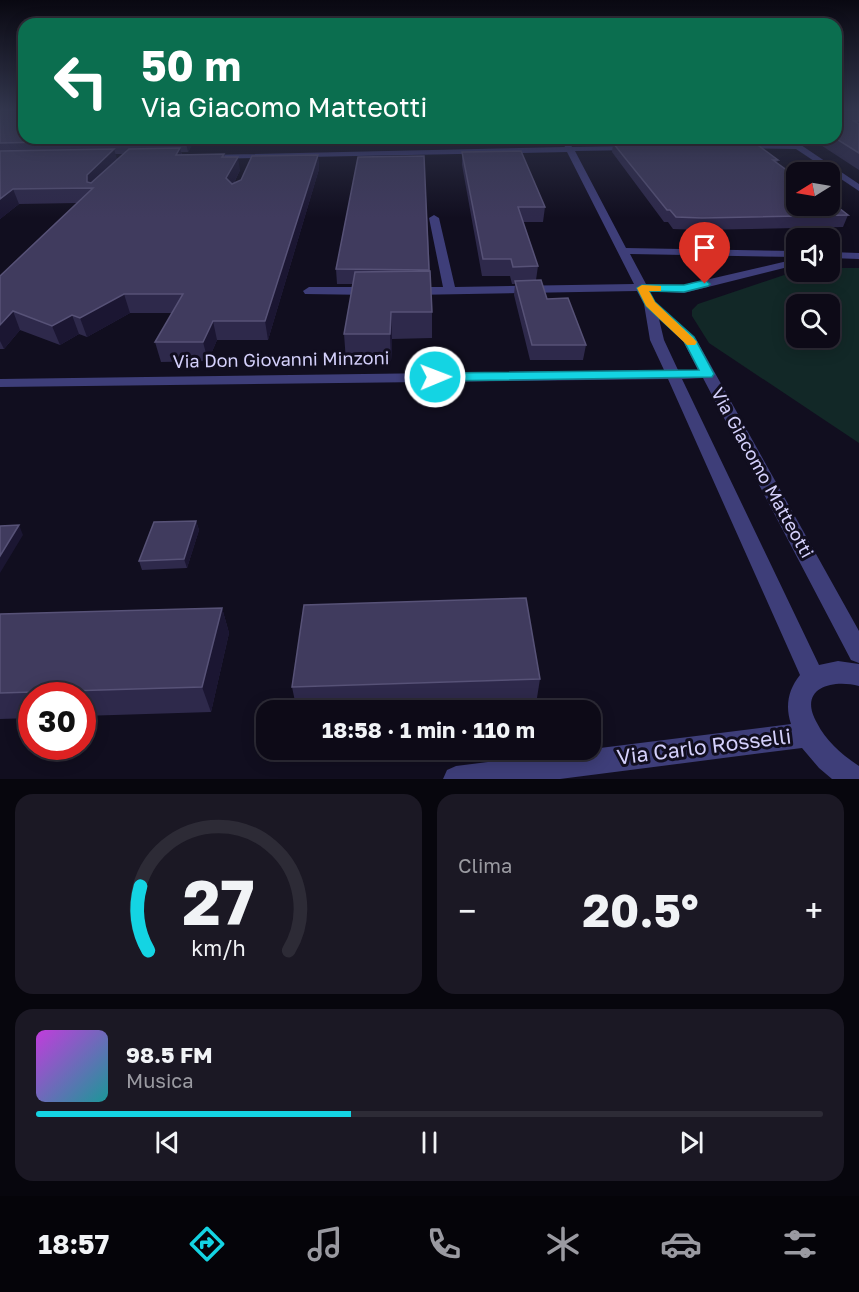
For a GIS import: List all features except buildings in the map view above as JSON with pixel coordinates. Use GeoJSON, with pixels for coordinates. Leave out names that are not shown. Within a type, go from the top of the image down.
{"type":"FeatureCollection","features":[{"type":"Feature","properties":{"kind":"street","name":"Via Giacomo Matteotti"},"geometry":{"type":"LineString","coordinates":[[569,145],[650,304],[657,340],[813,677]]}},
{"type":"Feature","properties":{"kind":"street"},"geometry":{"type":"LineString","coordinates":[[795,145],[859,188]]}},
{"type":"Feature","properties":{"kind":"street"},"geometry":{"type":"LineString","coordinates":[[735,146],[798,147]]}},
{"type":"Feature","properties":{"kind":"street"},"geometry":{"type":"LineString","coordinates":[[199,157],[642,148]]}},
{"type":"Feature","properties":{"kind":"street"},"geometry":{"type":"LineString","coordinates":[[249,168],[254,156]]}},
{"type":"Feature","properties":{"kind":"street"},"geometry":{"type":"LineString","coordinates":[[434,218],[450,291]]}},
{"type":"Feature","properties":{"kind":"street"},"geometry":{"type":"LineString","coordinates":[[624,251],[786,254]]}},
{"type":"Feature","properties":{"kind":"street"},"geometry":{"type":"LineString","coordinates":[[840,255],[859,255]]}},
{"type":"Feature","properties":{"kind":"street"},"geometry":{"type":"LineString","coordinates":[[403,291],[684,289],[786,264]]}},
{"type":"Feature","properties":{"kind":"street"},"geometry":{"type":"LineString","coordinates":[[309,291],[380,291]]}},
{"type":"Feature","properties":{"kind":"street","name":"Via Giacomo Matteotti"},"geometry":{"type":"LineString","coordinates":[[650,304],[690,339],[859,653]]}},
{"type":"Feature","properties":{"kind":"street","name":"Via Don Giovanni Minzoni"},"geometry":{"type":"LineString","coordinates":[[0,383],[707,374]]}},
{"type":"Feature","properties":{"kind":"street"},"geometry":{"type":"LineString","coordinates":[[855,779],[841,771],[822,753],[809,734],[800,710],[802,691],[813,677],[830,671],[859,675]]}},
{"type":"Feature","properties":{"kind":"street","name":"Via Carlo Rosselli"},"geometry":{"type":"LineString","coordinates":[[456,779],[545,774],[809,734]]}},
{"type":"Feature","properties":{"kind":"green space"},"geometry":{"type":"Polygon","coordinates":[[[840,268],[859,268],[859,443],[709,343],[692,316],[692,310],[698,304],[786,274],[786,282],[840,282],[840,268]]]}},
{"type":"Feature","properties":{"kind":"slow traffic"},"geometry":{"type":"LineString","coordinates":[[657,288],[642,288],[650,304],[691,342]]}},
{"type":"Feature","properties":{"kind":"route"},"geometry":{"type":"LineString","coordinates":[[435,377],[707,374],[690,339],[650,304],[642,288],[684,289],[705,284]]}}]}
